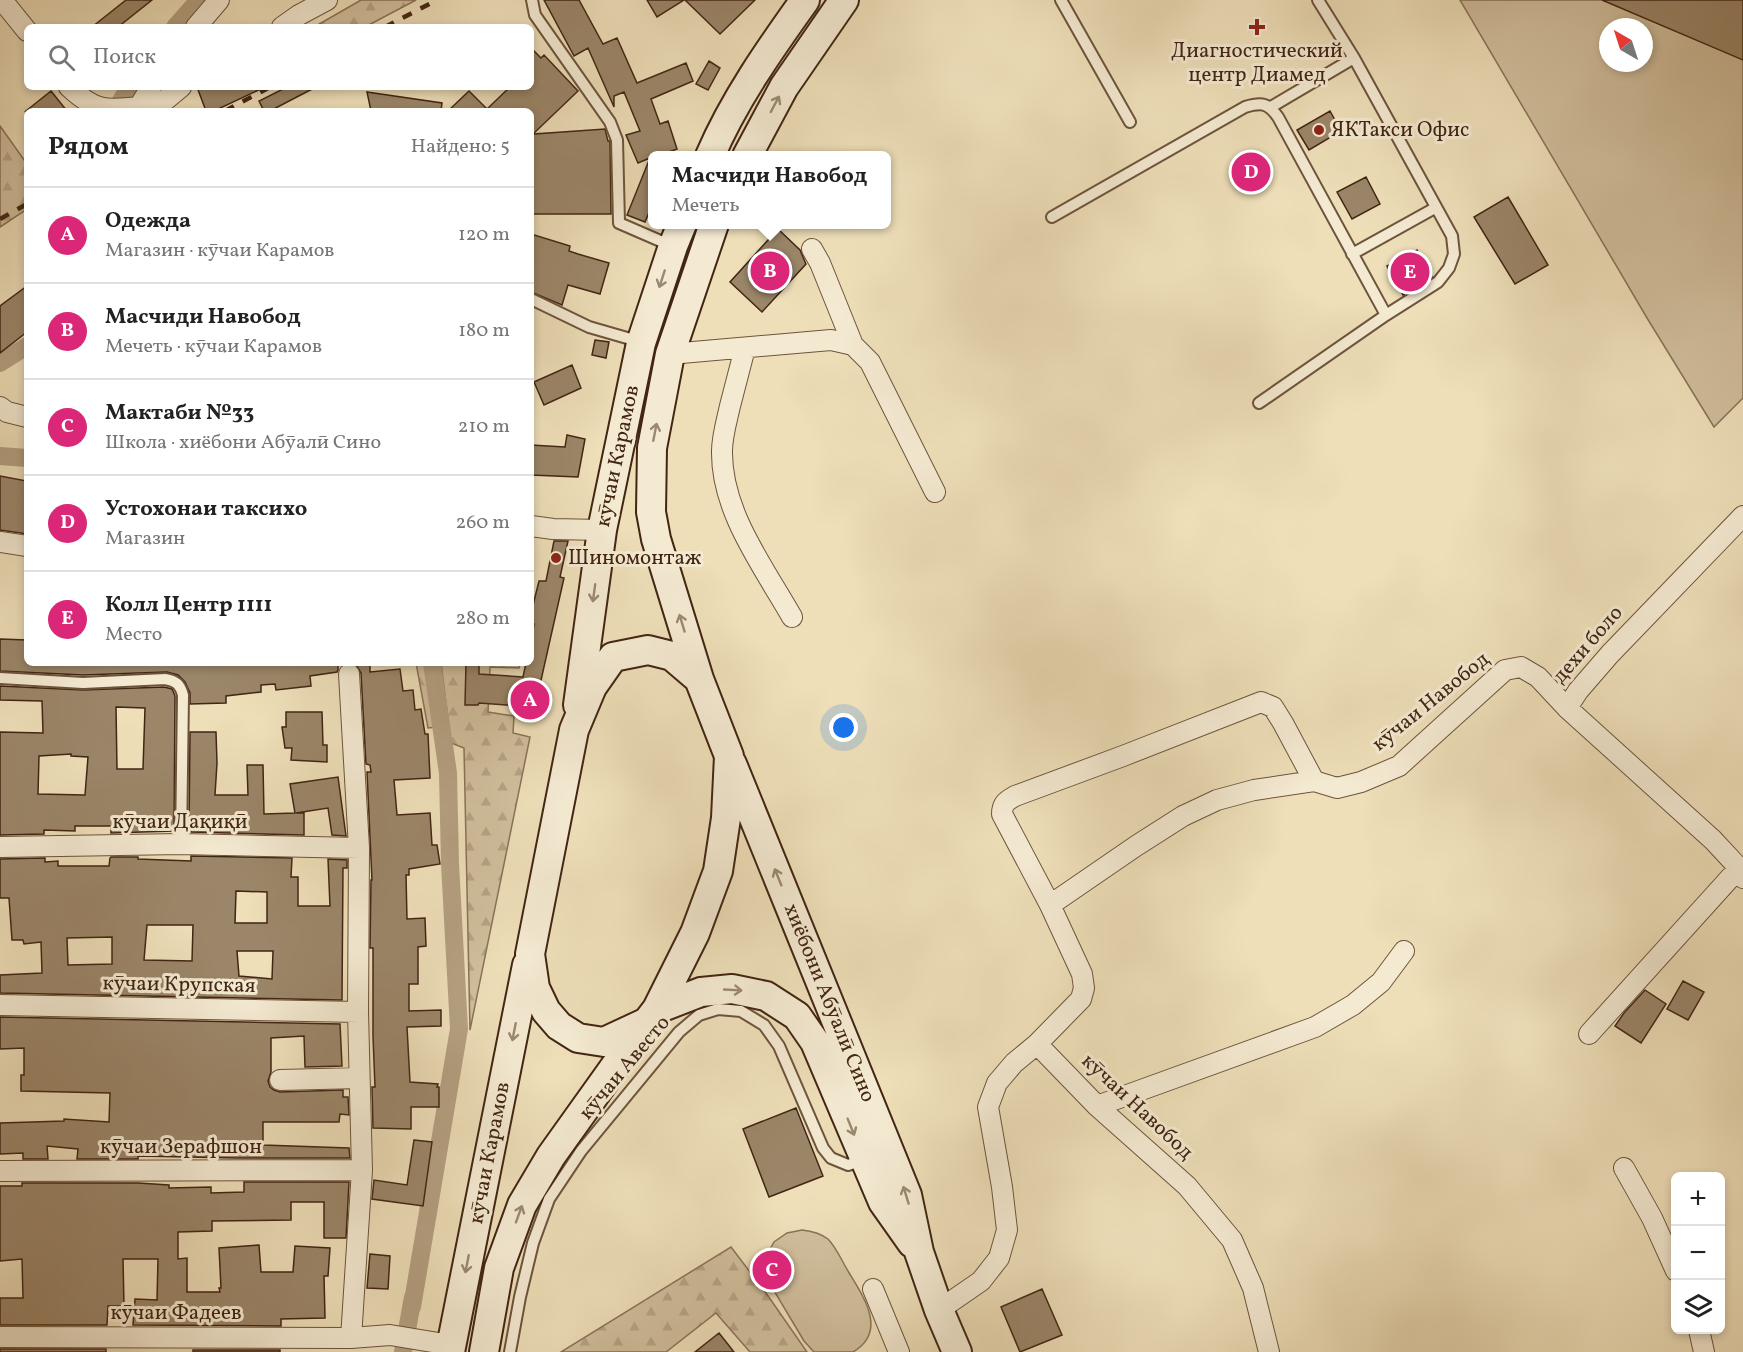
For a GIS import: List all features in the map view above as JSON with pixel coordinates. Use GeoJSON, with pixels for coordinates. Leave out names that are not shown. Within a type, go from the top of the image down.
{"type":"FeatureCollection","features":[{"type":"Feature","properties":{"kind":"main road"},"geometry":{"type":"LineString","coordinates":[[712,151],[720,132],[772,47],[805,0]]}},
{"type":"Feature","properties":{"kind":"main road"},"geometry":{"type":"LineString","coordinates":[[750,151],[784,87],[844,0]]}},
{"type":"Feature","properties":{"kind":"main road","name":"кӯчаи Карамов"},"geometry":{"type":"LineString","coordinates":[[484,1352],[500,1269],[522,1205],[551,1156],[652,1016],[695,933],[718,871],[726,818],[729,756],[699,679],[656,539],[651,512],[652,448],[670,354],[713,229]]}},
{"type":"Feature","properties":{"kind":"main road","name":"кӯчаи Карамов"},"geometry":{"type":"LineString","coordinates":[[450,1348],[574,730],[602,530],[641,343],[677,235]]}},
{"type":"Feature","properties":{"kind":"main road","name":"кӯчаи Карамов"},"geometry":{"type":"LineString","coordinates":[[574,730],[592,687],[614,657],[648,650],[672,656],[699,679]]}},
{"type":"Feature","properties":{"kind":"main road","name":"хиёбони Абӯалӣ Сино"},"geometry":{"type":"LineString","coordinates":[[729,756],[907,1195],[918,1252],[957,1352]]}},
{"type":"Feature","properties":{"kind":"main road","name":"кӯчаи Карамов"},"geometry":{"type":"LineString","coordinates":[[530,954],[535,988],[546,1011],[559,1026],[578,1038],[604,1042],[652,1016]]}},
{"type":"Feature","properties":{"kind":"main road","name":"хиёбони Абӯалӣ Сино"},"geometry":{"type":"LineString","coordinates":[[652,1016],[701,992],[732,989],[766,996],[797,1016],[815,1042],[884,1202],[918,1252]]}},
{"type":"Feature","properties":{"kind":"street"},"geometry":{"type":"LineString","coordinates":[[2,0],[24,28]]}},
{"type":"Feature","properties":{"kind":"street"},"geometry":{"type":"LineString","coordinates":[[199,24],[219,0]]}},
{"type":"Feature","properties":{"kind":"street"},"geometry":{"type":"LineString","coordinates":[[286,24],[327,0]]}},
{"type":"Feature","properties":{"kind":"street"},"geometry":{"type":"LineString","coordinates":[[73,90],[86,101],[100,108]]}},
{"type":"Feature","properties":{"kind":"street"},"geometry":{"type":"LineString","coordinates":[[146,108],[150,90]]}},
{"type":"Feature","properties":{"kind":"street"},"geometry":{"type":"LineString","coordinates":[[148,108],[176,90]]}},
{"type":"Feature","properties":{"kind":"street"},"geometry":{"type":"LineString","coordinates":[[812,249],[820,263],[853,345],[870,362],[935,492]]}},
{"type":"Feature","properties":{"kind":"street"},"geometry":{"type":"LineString","coordinates":[[670,354],[831,340],[853,345]]}},
{"type":"Feature","properties":{"kind":"street"},"geometry":{"type":"LineString","coordinates":[[745,348],[725,427],[722,450],[724,476],[728,496],[737,520],[792,617]]}},
{"type":"Feature","properties":{"kind":"street"},"geometry":{"type":"LineString","coordinates":[[0,407],[7,412],[24,416]]}},
{"type":"Feature","properties":{"kind":"street","name":"дехи боло"},"geometry":{"type":"LineString","coordinates":[[1741,873],[1713,840],[1567,708],[1578,691],[1610,654],[1743,516]]}},
{"type":"Feature","properties":{"kind":"street"},"geometry":{"type":"LineString","coordinates":[[534,526],[602,530]]}},
{"type":"Feature","properties":{"kind":"street"},"geometry":{"type":"LineString","coordinates":[[0,542],[24,546]]}},
{"type":"Feature","properties":{"kind":"street","name":"кӯчаи Навобод"},"geometry":{"type":"LineString","coordinates":[[1050,906],[1182,816],[1216,800],[1254,790],[1314,782],[1337,788],[1361,782],[1399,765],[1505,670],[1521,667],[1538,677],[1567,708]]}},
{"type":"Feature","properties":{"kind":"street"},"geometry":{"type":"LineString","coordinates":[[349,674],[359,848],[357,1012],[362,1170],[351,1338]]}},
{"type":"Feature","properties":{"kind":"street"},"geometry":{"type":"LineString","coordinates":[[939,1310],[981,1281],[999,1258],[1007,1230],[988,1107],[997,1083],[1014,1063],[1037,1044],[1081,999],[1084,988],[1082,974],[1050,906],[1002,814],[1002,807],[1006,800],[1261,702],[1273,707],[1314,782]]}},
{"type":"Feature","properties":{"kind":"street","name":"кӯчаи Дақиқӣ"},"geometry":{"type":"LineString","coordinates":[[0,847],[182,844],[359,848]]}},
{"type":"Feature","properties":{"kind":"street"},"geometry":{"type":"LineString","coordinates":[[1589,1034],[1741,873]]}},
{"type":"Feature","properties":{"kind":"street"},"geometry":{"type":"LineString","coordinates":[[1097,1106],[1315,1027],[1353,1005],[1374,988],[1404,951]]}},
{"type":"Feature","properties":{"kind":"street","name":"кӯчаи Крупская"},"geometry":{"type":"LineString","coordinates":[[0,1005],[357,1012]]}},
{"type":"Feature","properties":{"kind":"street","name":"кӯчаи Навобод"},"geometry":{"type":"LineString","coordinates":[[1037,1044],[1097,1106],[1187,1186],[1232,1240],[1253,1288],[1269,1352]]}},
{"type":"Feature","properties":{"kind":"street"},"geometry":{"type":"LineString","coordinates":[[280,1080],[359,1078]]}},
{"type":"Feature","properties":{"kind":"street"},"geometry":{"type":"LineString","coordinates":[[1624,1168],[1652,1218],[1671,1260]]}},
{"type":"Feature","properties":{"kind":"street","name":"кӯчаи Зерафшон"},"geometry":{"type":"LineString","coordinates":[[0,1171],[362,1170]]}},
{"type":"Feature","properties":{"kind":"street"},"geometry":{"type":"LineString","coordinates":[[873,1289],[899,1352]]}},
{"type":"Feature","properties":{"kind":"street"},"geometry":{"type":"LineString","coordinates":[[1700,1334],[1704,1352]]}},
{"type":"Feature","properties":{"kind":"street","name":"кӯчаи Фадеев"},"geometry":{"type":"LineString","coordinates":[[0,1337],[351,1338],[390,1335],[450,1348]]}},
{"type":"Feature","properties":{"kind":"lane"},"geometry":{"type":"LineString","coordinates":[[532,0],[535,15],[610,122],[617,140],[619,223],[677,235]]}},
{"type":"Feature","properties":{"kind":"lane"},"geometry":{"type":"LineString","coordinates":[[1061,0],[1130,122]]}},
{"type":"Feature","properties":{"kind":"lane"},"geometry":{"type":"LineString","coordinates":[[1259,403],[1438,282],[1449,268],[1454,254],[1452,236],[1354,58],[1318,0]]}},
{"type":"Feature","properties":{"kind":"lane"},"geometry":{"type":"LineString","coordinates":[[1271,107],[1354,58]]}},
{"type":"Feature","properties":{"kind":"lane"},"geometry":{"type":"LineString","coordinates":[[1052,217],[1245,106],[1259,103],[1271,107],[1386,315]]}},
{"type":"Feature","properties":{"kind":"lane"},"geometry":{"type":"LineString","coordinates":[[1352,254],[1435,208]]}},
{"type":"Feature","properties":{"kind":"lane"},"geometry":{"type":"LineString","coordinates":[[534,300],[589,327],[641,343]]}},
{"type":"Feature","properties":{"kind":"lane"},"geometry":{"type":"LineString","coordinates":[[0,678],[83,683],[165,679],[174,681],[180,686],[183,695],[182,844]]}},
{"type":"Feature","properties":{"kind":"lane","name":"кӯчаи Авесто"},"geometry":{"type":"LineString","coordinates":[[510,1352],[533,1243],[549,1199],[588,1142],[679,1032],[699,1015],[718,1009],[741,1011],[764,1026],[779,1046],[823,1148],[831,1158],[848,1165],[865,1159]]}},
{"type":"Feature","properties":{"kind":"green space"},"geometry":{"type":"Polygon","coordinates":[[[361,0],[416,0],[371,24],[319,24],[361,0]]]}},
{"type":"Feature","properties":{"kind":"green space"},"geometry":{"type":"Polygon","coordinates":[[[1460,0],[1743,0],[1743,398],[1714,427],[1647,318],[1460,0]]]}},
{"type":"Feature","properties":{"kind":"green space"},"geometry":{"type":"Polygon","coordinates":[[[0,126],[24,160],[24,211],[0,227],[0,126]]]}},
{"type":"Feature","properties":{"kind":"green space"},"geometry":{"type":"Polygon","coordinates":[[[417,666],[427,666],[437,727],[428,728],[417,666]]]}},
{"type":"Feature","properties":{"kind":"green space"},"geometry":{"type":"Polygon","coordinates":[[[441,666],[519,666],[519,668],[490,667],[488,712],[514,716],[513,733],[530,737],[470,1030],[464,748],[451,743],[441,666]]]}},
{"type":"Feature","properties":{"kind":"green space"},"geometry":{"type":"Polygon","coordinates":[[[802,1230],[819,1234],[831,1242],[865,1302],[871,1323],[869,1334],[864,1343],[853,1352],[814,1352],[804,1341],[770,1284],[765,1270],[767,1255],[774,1242],[787,1233],[802,1230]]]}},
{"type":"Feature","properties":{"kind":"green space"},"geometry":{"type":"Polygon","coordinates":[[[731,1247],[807,1352],[750,1352],[716,1313],[666,1352],[561,1352],[731,1247]]]}},
{"type":"Feature","properties":{"kind":"building"},"geometry":{"type":"Polygon","coordinates":[[[126,0],[152,0],[122,24],[96,24],[126,0]]]}},
{"type":"Feature","properties":{"kind":"building"},"geometry":{"type":"Polygon","coordinates":[[[544,0],[579,0],[603,44],[617,38],[637,83],[686,63],[693,81],[651,99],[660,124],[668,121],[677,149],[648,151],[648,159],[638,163],[626,135],[640,131],[624,92],[614,96],[614,107],[588,48],[574,56],[544,0]]]}},
{"type":"Feature","properties":{"kind":"building"},"geometry":{"type":"Polygon","coordinates":[[[647,0],[684,0],[657,17],[647,0]]]}},
{"type":"Feature","properties":{"kind":"building"},"geometry":{"type":"Polygon","coordinates":[[[685,0],[755,0],[720,34],[685,0]]]}},
{"type":"Feature","properties":{"kind":"building"},"geometry":{"type":"Polygon","coordinates":[[[1602,0],[1743,0],[1743,60],[1653,22],[1653,18],[1644,18],[1602,0]]]}},
{"type":"Feature","properties":{"kind":"building"},"geometry":{"type":"Polygon","coordinates":[[[534,51],[541,58],[544,55],[578,91],[534,133],[534,108],[488,108],[507,90],[534,90],[534,51]]]}},
{"type":"Feature","properties":{"kind":"building"},"geometry":{"type":"Polygon","coordinates":[[[709,61],[720,68],[708,90],[696,84],[709,61]]]}},
{"type":"Feature","properties":{"kind":"building"},"geometry":{"type":"Polygon","coordinates":[[[198,90],[259,90],[220,108],[205,108],[198,90]]]}},
{"type":"Feature","properties":{"kind":"building"},"geometry":{"type":"Polygon","coordinates":[[[281,90],[310,90],[276,108],[262,108],[259,101],[281,90]]]}},
{"type":"Feature","properties":{"kind":"building"},"geometry":{"type":"Polygon","coordinates":[[[51,91],[65,108],[30,108],[51,91]]]}},
{"type":"Feature","properties":{"kind":"building"},"geometry":{"type":"Polygon","coordinates":[[[469,91],[486,108],[451,108],[469,91]]]}},
{"type":"Feature","properties":{"kind":"building"},"geometry":{"type":"Polygon","coordinates":[[[367,92],[442,103],[441,108],[370,108],[367,92]]]}},
{"type":"Feature","properties":{"kind":"building","name":"ЯКТакси Офис"},"geometry":{"type":"Polygon","coordinates":[[[1330,111],[1341,131],[1309,150],[1297,130],[1330,111]]]}},
{"type":"Feature","properties":{"kind":"building"},"geometry":{"type":"Polygon","coordinates":[[[605,129],[608,141],[610,141],[611,214],[534,214],[534,134],[605,129]]]}},
{"type":"Feature","properties":{"kind":"building"},"geometry":{"type":"Polygon","coordinates":[[[648,163],[648,215],[645,222],[627,215],[648,163]]]}},
{"type":"Feature","properties":{"kind":"building"},"geometry":{"type":"Polygon","coordinates":[[[1366,177],[1380,204],[1352,219],[1337,192],[1366,177]]]}},
{"type":"Feature","properties":{"kind":"building"},"geometry":{"type":"Polygon","coordinates":[[[1508,197],[1548,265],[1515,284],[1474,217],[1508,197]]]}},
{"type":"Feature","properties":{"kind":"building"},"geometry":{"type":"Polygon","coordinates":[[[778,229],[800,250],[806,264],[762,312],[730,282],[778,229]]]}},
{"type":"Feature","properties":{"kind":"building"},"geometry":{"type":"Polygon","coordinates":[[[534,235],[570,246],[569,251],[609,263],[600,294],[568,285],[562,305],[534,293],[534,235]]]}},
{"type":"Feature","properties":{"kind":"building"},"geometry":{"type":"Polygon","coordinates":[[[1417,250],[1432,277],[1403,295],[1387,266],[1417,250]]]}},
{"type":"Feature","properties":{"kind":"building"},"geometry":{"type":"Polygon","coordinates":[[[24,288],[24,334],[0,353],[0,306],[24,288]]]}},
{"type":"Feature","properties":{"kind":"building"},"geometry":{"type":"Polygon","coordinates":[[[595,340],[609,342],[606,358],[592,355],[595,340]]]}},
{"type":"Feature","properties":{"kind":"building"},"geometry":{"type":"Polygon","coordinates":[[[572,365],[581,388],[544,405],[534,382],[572,365]]]}},
{"type":"Feature","properties":{"kind":"building"},"geometry":{"type":"Polygon","coordinates":[[[567,435],[585,439],[578,477],[534,475],[534,445],[565,447],[567,435]]]}},
{"type":"Feature","properties":{"kind":"building"},"geometry":{"type":"Polygon","coordinates":[[[0,476],[24,480],[24,534],[0,530],[0,476]]]}},
{"type":"Feature","properties":{"kind":"building"},"geometry":{"type":"Polygon","coordinates":[[[554,541],[568,541],[560,577],[564,578],[535,707],[479,703],[478,705],[465,705],[466,666],[479,666],[479,674],[523,677],[525,666],[534,666],[534,601],[539,581],[546,581],[554,541]]]}},
{"type":"Feature","properties":{"kind":"building"},"geometry":{"type":"Polygon","coordinates":[[[0,639],[24,640],[24,666],[338,666],[337,672],[310,676],[311,686],[276,690],[275,684],[261,685],[261,692],[226,696],[226,703],[190,704],[190,693],[185,682],[178,675],[167,672],[83,675],[0,671],[0,639]]]}},
{"type":"Feature","properties":{"kind":"building"},"geometry":{"type":"Polygon","coordinates":[[[357,666],[370,666],[370,672],[400,669],[403,691],[413,690],[415,710],[421,709],[425,734],[428,734],[430,778],[394,780],[397,815],[430,813],[432,845],[437,845],[440,864],[409,869],[409,875],[406,875],[407,919],[425,918],[426,946],[418,947],[418,984],[409,984],[409,1011],[441,1010],[441,1026],[407,1027],[410,1082],[438,1084],[437,1087],[439,1087],[439,1107],[411,1107],[411,1129],[373,1128],[372,1087],[375,1087],[373,948],[370,948],[372,880],[367,772],[371,772],[370,765],[366,764],[361,673],[357,666]]]}},
{"type":"Feature","properties":{"kind":"building"},"geometry":{"type":"Polygon","coordinates":[[[0,686],[83,690],[164,687],[172,689],[175,696],[174,831],[111,833],[111,826],[75,826],[75,831],[44,830],[44,834],[0,835],[0,732],[43,733],[42,701],[0,700],[0,686]],[[116,707],[117,769],[143,769],[145,708],[116,707]],[[71,754],[39,756],[38,794],[85,795],[88,757],[71,756],[71,754]]]}},
{"type":"Feature","properties":{"kind":"building"},"geometry":{"type":"Polygon","coordinates":[[[286,712],[322,712],[323,745],[327,745],[327,762],[291,760],[292,748],[285,748],[282,727],[286,727],[286,712]]]}},
{"type":"Feature","properties":{"kind":"building"},"geometry":{"type":"Polygon","coordinates":[[[190,732],[216,732],[215,795],[248,795],[247,765],[263,765],[264,814],[295,813],[290,784],[338,777],[346,836],[332,835],[328,808],[296,813],[304,813],[304,835],[189,831],[190,732]]]}},
{"type":"Feature","properties":{"kind":"building"},"geometry":{"type":"Polygon","coordinates":[[[191,856],[292,858],[291,877],[298,877],[298,906],[330,906],[328,859],[347,860],[347,868],[343,868],[342,1000],[0,993],[0,975],[42,973],[41,942],[24,944],[23,940],[12,940],[9,898],[0,898],[0,859],[45,858],[45,862],[58,861],[58,866],[109,866],[111,857],[191,861],[191,856]],[[236,891],[235,923],[267,923],[267,892],[236,891]],[[147,925],[144,960],[192,961],[193,925],[147,925]],[[112,937],[67,938],[68,965],[112,964],[112,937]],[[237,951],[239,976],[272,979],[273,951],[237,951]]]}},
{"type":"Feature","properties":{"kind":"building"},"geometry":{"type":"Polygon","coordinates":[[[1683,981],[1704,992],[1688,1020],[1667,1009],[1683,981]]]}},
{"type":"Feature","properties":{"kind":"building"},"geometry":{"type":"Polygon","coordinates":[[[1645,990],[1666,1004],[1641,1043],[1615,1026],[1645,990]]]}},
{"type":"Feature","properties":{"kind":"building"},"geometry":{"type":"Polygon","coordinates":[[[0,1017],[340,1024],[342,1066],[305,1067],[304,1036],[271,1038],[271,1072],[268,1081],[270,1087],[280,1092],[343,1090],[343,1097],[348,1097],[349,1115],[340,1114],[339,1122],[263,1122],[263,1145],[349,1148],[350,1158],[138,1156],[138,1159],[77,1159],[78,1149],[47,1146],[48,1159],[23,1159],[23,1153],[0,1154],[0,1123],[64,1121],[64,1119],[109,1122],[110,1093],[21,1091],[21,1075],[24,1075],[24,1048],[0,1049],[0,1017]]]}},
{"type":"Feature","properties":{"kind":"building"},"geometry":{"type":"Polygon","coordinates":[[[796,1108],[823,1176],[769,1197],[743,1129],[796,1108]]]}},
{"type":"Feature","properties":{"kind":"building"},"geometry":{"type":"Polygon","coordinates":[[[414,1140],[432,1142],[423,1206],[372,1199],[374,1180],[407,1185],[414,1140]]]}},
{"type":"Feature","properties":{"kind":"building"},"geometry":{"type":"Polygon","coordinates":[[[244,1182],[349,1182],[346,1238],[324,1238],[324,1202],[291,1202],[291,1220],[212,1221],[212,1231],[178,1232],[178,1259],[187,1258],[187,1292],[220,1292],[219,1248],[259,1245],[261,1272],[293,1272],[295,1246],[330,1248],[328,1276],[324,1276],[325,1318],[281,1319],[281,1326],[133,1325],[135,1299],[157,1300],[158,1259],[123,1259],[124,1306],[108,1306],[107,1325],[0,1325],[0,1298],[23,1298],[22,1259],[0,1261],[0,1186],[22,1186],[22,1183],[138,1183],[169,1185],[169,1188],[211,1187],[211,1193],[244,1192],[244,1182]]]}},
{"type":"Feature","properties":{"kind":"building"},"geometry":{"type":"Polygon","coordinates":[[[370,1254],[390,1256],[388,1289],[367,1288],[370,1254]]]}},
{"type":"Feature","properties":{"kind":"building"},"geometry":{"type":"Polygon","coordinates":[[[1042,1289],[1062,1335],[1020,1352],[1001,1307],[1042,1289]]]}},
{"type":"Feature","properties":{"kind":"building"},"geometry":{"type":"Polygon","coordinates":[[[719,1333],[734,1352],[695,1352],[719,1333]]]}},
{"type":"Feature","properties":{"kind":"building"},"geometry":{"type":"Polygon","coordinates":[[[0,1349],[106,1349],[106,1352],[0,1352],[0,1349]]]}},
{"type":"Feature","properties":{"kind":"building"},"geometry":{"type":"Polygon","coordinates":[[[193,1350],[280,1350],[280,1352],[193,1352],[193,1350]]]}},
{"type":"Feature","properties":{"kind":"waterway"},"geometry":{"type":"LineString","coordinates":[[178,24],[199,0]]}},
{"type":"Feature","properties":{"kind":"waterway"},"geometry":{"type":"LineString","coordinates":[[118,106],[127,90]]}},
{"type":"Feature","properties":{"kind":"waterway"},"geometry":{"type":"LineString","coordinates":[[0,363],[24,348]]}},
{"type":"Feature","properties":{"kind":"waterway"},"geometry":{"type":"LineString","coordinates":[[0,456],[24,458]]}},
{"type":"Feature","properties":{"kind":"waterway"},"geometry":{"type":"LineString","coordinates":[[412,1307],[459,1029],[450,864],[448,773],[432,666]]}},
{"type":"Feature","properties":{"kind":"waterway"},"geometry":{"type":"LineString","coordinates":[[403,1352],[413,1297]]}},
{"type":"Feature","properties":{"kind":"railway"},"geometry":{"type":"LineString","coordinates":[[391,24],[437,0]]}},
{"type":"Feature","properties":{"kind":"railway"},"geometry":{"type":"LineString","coordinates":[[231,108],[264,90]]}},
{"type":"Feature","properties":{"kind":"railway"},"geometry":{"type":"LineString","coordinates":[[0,219],[24,206]]}},
{"type":"Feature","properties":{"kind":"place","name":"Диагностический центр Диамед"},"geometry":{"type":"Point","coordinates":[1257,27]}},
{"type":"Feature","properties":{"kind":"place","name":"ЯКТакси Офис"},"geometry":{"type":"Point","coordinates":[1319,130]}},
{"type":"Feature","properties":{"kind":"place","name":"Устохонаи таксихо"},"geometry":{"type":"Point","coordinates":[1251,172]}},
{"type":"Feature","properties":{"kind":"place","name":"Масчиди Навобод"},"geometry":{"type":"Point","coordinates":[770,271]}},
{"type":"Feature","properties":{"kind":"place","name":"Колл Центр 1111"},"geometry":{"type":"Point","coordinates":[1410,272]}},
{"type":"Feature","properties":{"kind":"place","name":"Шиномонтаж"},"geometry":{"type":"Point","coordinates":[556,558]}},
{"type":"Feature","properties":{"kind":"place","name":"Одежда"},"geometry":{"type":"Point","coordinates":[530,700]}},
{"type":"Feature","properties":{"kind":"place","name":"Мактаби №33"},"geometry":{"type":"Point","coordinates":[772,1270]}}]}
